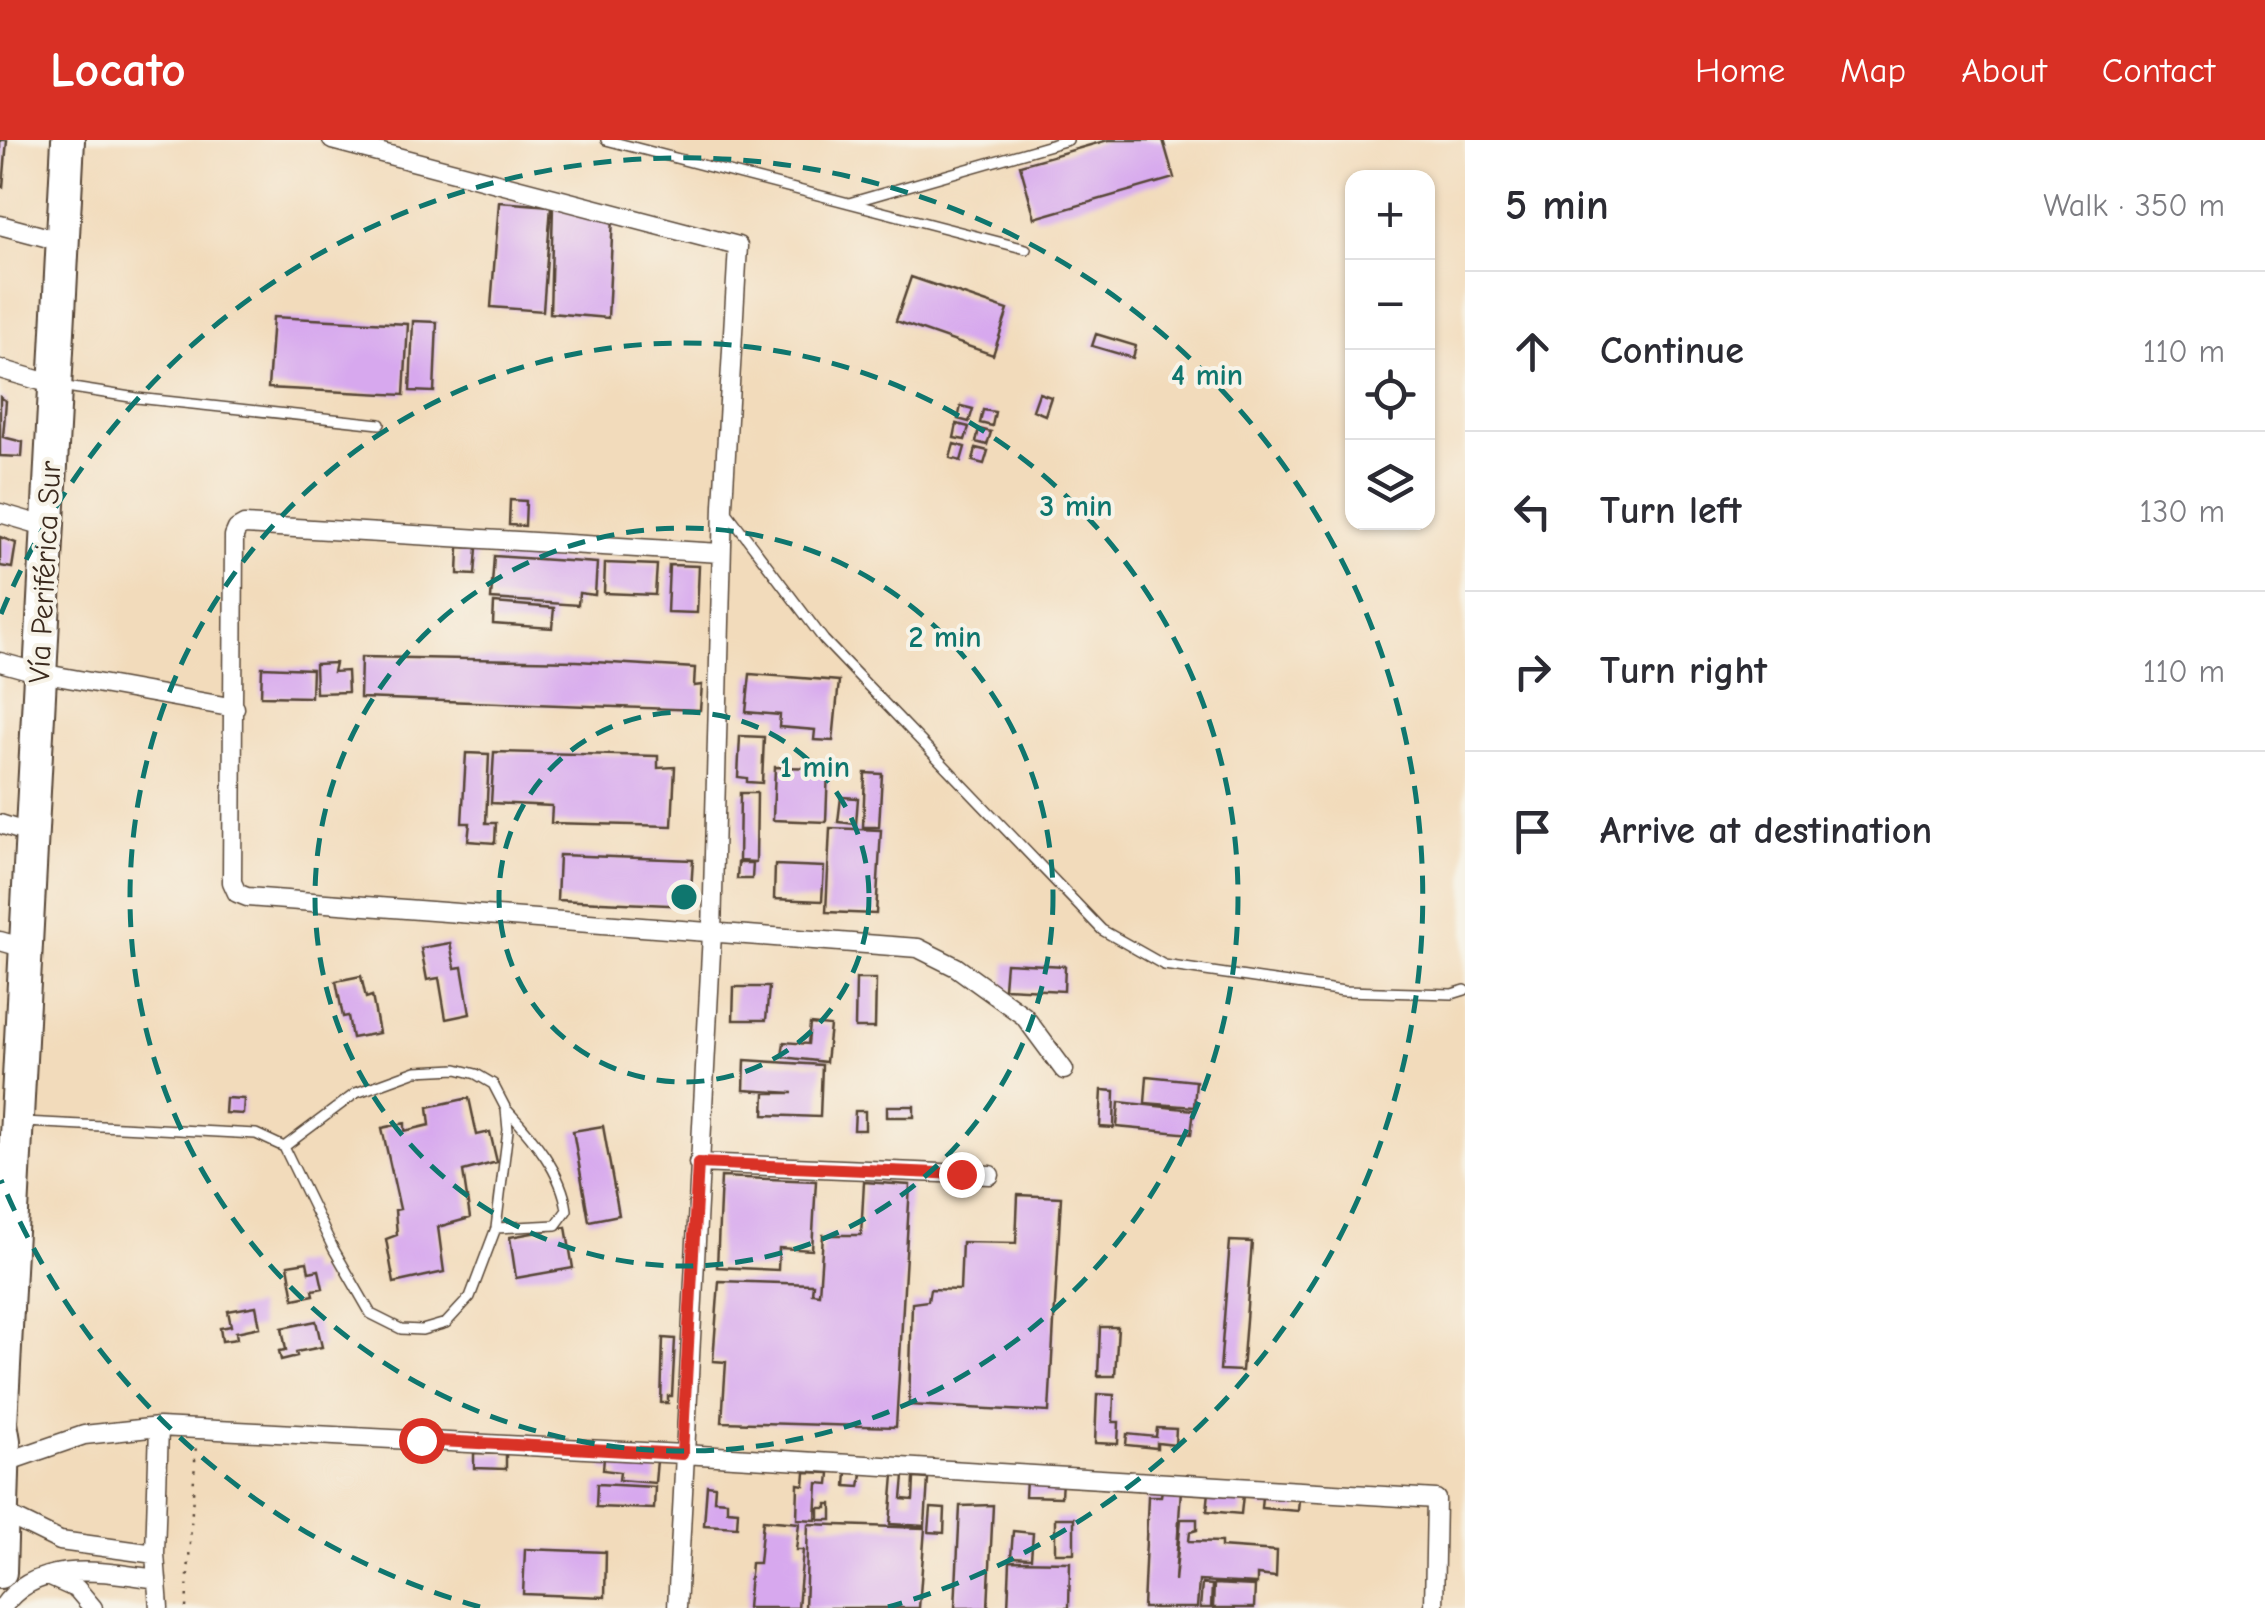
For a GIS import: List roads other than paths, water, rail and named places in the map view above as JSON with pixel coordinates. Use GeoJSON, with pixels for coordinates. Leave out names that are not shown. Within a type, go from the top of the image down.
{"type":"FeatureCollection","features":[{"type":"Feature","properties":{"kind":"highway","name":"Vía Periférica Sur"},"geometry":{"type":"LineString","coordinates":[[0,1572],[4,1281],[18,1122],[12,944],[32,834],[68,140]]}},
{"type":"Feature","properties":{"kind":"street"},"geometry":{"type":"LineString","coordinates":[[332,140],[738,246],[723,506],[712,933],[677,1608]]}},
{"type":"Feature","properties":{"kind":"street"},"geometry":{"type":"LineString","coordinates":[[0,225],[64,242]]}},
{"type":"Feature","properties":{"kind":"street"},"geometry":{"type":"LineString","coordinates":[[0,368],[55,385]]}},
{"type":"Feature","properties":{"kind":"street"},"geometry":{"type":"LineString","coordinates":[[0,513],[48,527]]}},
{"type":"Feature","properties":{"kind":"street"},"geometry":{"type":"LineString","coordinates":[[722,553],[244,526],[234,536],[232,882],[237,893],[246,897],[918,948],[956,966],[1024,1016],[1064,1070]]}},
{"type":"Feature","properties":{"kind":"street"},"geometry":{"type":"LineString","coordinates":[[0,662],[40,673],[235,708]]}},
{"type":"Feature","properties":{"kind":"street"},"geometry":{"type":"LineString","coordinates":[[0,824],[32,834]]}},
{"type":"Feature","properties":{"kind":"street"},"geometry":{"type":"LineString","coordinates":[[698,1163],[990,1175]]}},
{"type":"Feature","properties":{"kind":"street"},"geometry":{"type":"LineString","coordinates":[[159,1608],[155,1554],[160,1428]]}},
{"type":"Feature","properties":{"kind":"street"},"geometry":{"type":"LineString","coordinates":[[4,1462],[84,1434],[160,1428],[682,1454],[1436,1499],[1434,1608]]}},
{"type":"Feature","properties":{"kind":"street"},"geometry":{"type":"LineString","coordinates":[[2,1512],[60,1541],[155,1554]]}},
{"type":"Feature","properties":{"kind":"street"},"geometry":{"type":"LineString","coordinates":[[2,1608],[22,1587],[48,1576],[86,1570],[157,1579]]}},
{"type":"Feature","properties":{"kind":"street"},"geometry":{"type":"LineString","coordinates":[[48,1576],[78,1589],[93,1608]]}},
{"type":"Feature","properties":{"kind":"lane"},"geometry":{"type":"LineString","coordinates":[[606,140],[1026,249]]}},
{"type":"Feature","properties":{"kind":"lane"},"geometry":{"type":"LineString","coordinates":[[849,203],[1068,140]]}},
{"type":"Feature","properties":{"kind":"lane"},"geometry":{"type":"LineString","coordinates":[[55,385],[137,398],[380,424]]}},
{"type":"Feature","properties":{"kind":"lane"},"geometry":{"type":"LineString","coordinates":[[723,506],[824,640],[1102,930],[1164,965],[1344,991],[1452,994],[1465,990]]}},
{"type":"Feature","properties":{"kind":"lane"},"geometry":{"type":"LineString","coordinates":[[284,1147],[356,1093],[416,1072],[457,1069],[476,1074],[493,1084],[506,1108],[537,1142],[568,1210],[556,1224],[496,1228]]}},
{"type":"Feature","properties":{"kind":"lane"},"geometry":{"type":"LineString","coordinates":[[18,1122],[256,1134],[284,1147],[333,1248],[371,1314],[401,1329],[422,1330],[446,1323],[470,1297],[496,1228],[508,1130],[506,1108]]}}]}
